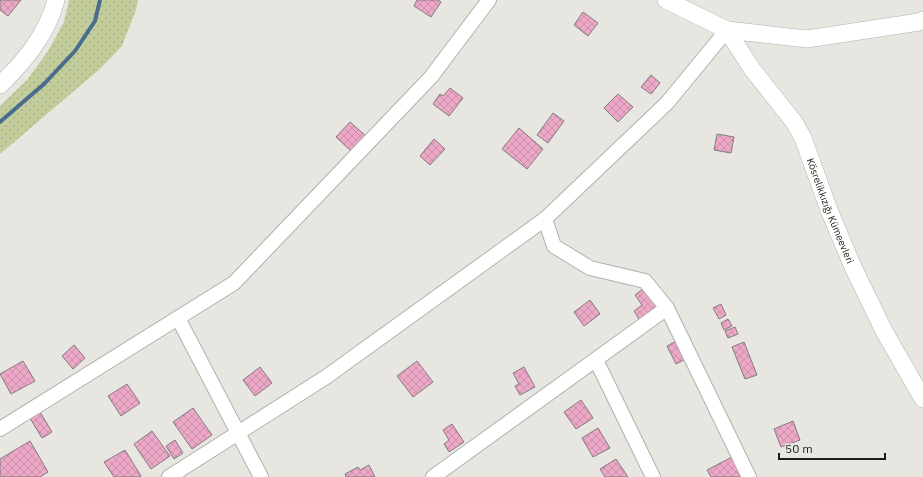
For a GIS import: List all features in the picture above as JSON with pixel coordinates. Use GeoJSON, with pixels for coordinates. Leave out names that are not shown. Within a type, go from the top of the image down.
{"type":"FeatureCollection","features":[{"type":"Feature","properties":{"kind":"street"},"geometry":{"type":"LineString","coordinates":[[0,86],[17,69],[46,27],[56,0]]}},
{"type":"Feature","properties":{"kind":"street"},"geometry":{"type":"LineString","coordinates":[[0,430],[234,283],[431,77],[489,0]]}},
{"type":"Feature","properties":{"kind":"street"},"geometry":{"type":"LineString","coordinates":[[666,0],[727,30],[807,38],[919,22],[923,20]]}},
{"type":"Feature","properties":{"kind":"street"},"geometry":{"type":"LineString","coordinates":[[169,477],[326,376],[545,219],[667,104],[727,30]]}},
{"type":"Feature","properties":{"kind":"street","name":"Kösrelikkızığı Kümeevleri"},"geometry":{"type":"LineString","coordinates":[[727,30],[752,69],[794,122],[803,138],[829,210],[853,267],[884,331],[923,398]]}},
{"type":"Feature","properties":{"kind":"street"},"geometry":{"type":"LineString","coordinates":[[545,219],[554,246],[590,268],[645,281],[668,308],[749,477]]}},
{"type":"Feature","properties":{"kind":"street"},"geometry":{"type":"LineString","coordinates":[[433,477],[668,308]]}},
{"type":"Feature","properties":{"kind":"street"},"geometry":{"type":"LineString","coordinates":[[178,318],[261,477]]}},
{"type":"Feature","properties":{"kind":"street"},"geometry":{"type":"LineString","coordinates":[[596,360],[651,476]]}},
{"type":"Feature","properties":{"kind":"green space"},"geometry":{"type":"Polygon","coordinates":[[[69,0],[138,0],[136,10],[122,46],[101,68],[0,154],[0,106],[27,80],[48,51],[64,22],[69,0]]]}},
{"type":"Feature","properties":{"kind":"building"},"geometry":{"type":"Polygon","coordinates":[[[0,0],[21,0],[8,16],[0,10],[0,0]]]}},
{"type":"Feature","properties":{"kind":"building"},"geometry":{"type":"Polygon","coordinates":[[[417,0],[438,0],[441,2],[431,17],[414,6],[417,0]]]}},
{"type":"Feature","properties":{"kind":"building"},"geometry":{"type":"Polygon","coordinates":[[[583,12],[598,23],[588,36],[574,25],[583,12]]]}},
{"type":"Feature","properties":{"kind":"building"},"geometry":{"type":"Polygon","coordinates":[[[651,75],[660,83],[651,94],[641,87],[651,75]]]}},
{"type":"Feature","properties":{"kind":"building"},"geometry":{"type":"Polygon","coordinates":[[[450,88],[463,98],[449,116],[433,104],[440,94],[443,96],[450,88]]]}},
{"type":"Feature","properties":{"kind":"building"},"geometry":{"type":"Polygon","coordinates":[[[618,94],[633,107],[618,122],[604,108],[618,94]]]}},
{"type":"Feature","properties":{"kind":"building"},"geometry":{"type":"Polygon","coordinates":[[[553,113],[564,121],[548,143],[537,135],[553,113]]]}},
{"type":"Feature","properties":{"kind":"building"},"geometry":{"type":"Polygon","coordinates":[[[350,122],[366,136],[351,151],[336,137],[350,122]]]}},
{"type":"Feature","properties":{"kind":"building"},"geometry":{"type":"Polygon","coordinates":[[[519,128],[543,149],[527,169],[502,149],[519,128]]]}},
{"type":"Feature","properties":{"kind":"building"},"geometry":{"type":"Polygon","coordinates":[[[717,134],[734,137],[731,153],[714,150],[717,134]]]}},
{"type":"Feature","properties":{"kind":"building"},"geometry":{"type":"Polygon","coordinates":[[[434,139],[445,149],[430,165],[420,156],[434,139]]]}},
{"type":"Feature","properties":{"kind":"building"},"geometry":{"type":"Polygon","coordinates":[[[648,285],[662,306],[641,322],[634,311],[642,305],[635,295],[648,285]]]}},
{"type":"Feature","properties":{"kind":"building"},"geometry":{"type":"Polygon","coordinates":[[[590,300],[600,314],[584,326],[574,312],[590,300]]]}},
{"type":"Feature","properties":{"kind":"building"},"geometry":{"type":"Polygon","coordinates":[[[721,304],[726,315],[719,319],[713,308],[721,304]]]}},
{"type":"Feature","properties":{"kind":"building"},"geometry":{"type":"Polygon","coordinates":[[[728,319],[732,326],[724,330],[721,323],[728,319]]]}},
{"type":"Feature","properties":{"kind":"building"},"geometry":{"type":"Polygon","coordinates":[[[735,327],[738,334],[728,338],[725,331],[735,327]]]}},
{"type":"Feature","properties":{"kind":"building"},"geometry":{"type":"Polygon","coordinates":[[[680,339],[690,357],[676,364],[667,346],[680,339]]]}},
{"type":"Feature","properties":{"kind":"building"},"geometry":{"type":"Polygon","coordinates":[[[744,342],[757,375],[745,379],[732,347],[744,342]]]}},
{"type":"Feature","properties":{"kind":"building"},"geometry":{"type":"Polygon","coordinates":[[[74,345],[85,358],[73,369],[62,356],[74,345]]]}},
{"type":"Feature","properties":{"kind":"building"},"geometry":{"type":"Polygon","coordinates":[[[23,361],[35,381],[11,394],[0,374],[23,361]]]}},
{"type":"Feature","properties":{"kind":"building"},"geometry":{"type":"Polygon","coordinates":[[[417,361],[433,382],[413,397],[397,376],[417,361]]]}},
{"type":"Feature","properties":{"kind":"building"},"geometry":{"type":"Polygon","coordinates":[[[260,367],[272,383],[255,396],[243,380],[260,367]]]}},
{"type":"Feature","properties":{"kind":"building"},"geometry":{"type":"Polygon","coordinates":[[[524,367],[535,387],[520,395],[515,386],[519,384],[513,373],[524,367]]]}},
{"type":"Feature","properties":{"kind":"building"},"geometry":{"type":"Polygon","coordinates":[[[127,384],[140,403],[121,416],[108,396],[127,384]]]}},
{"type":"Feature","properties":{"kind":"building"},"geometry":{"type":"Polygon","coordinates":[[[581,400],[593,418],[576,429],[564,412],[581,400]]]}},
{"type":"Feature","properties":{"kind":"building"},"geometry":{"type":"Polygon","coordinates":[[[193,408],[212,435],[192,449],[173,422],[193,408]]]}},
{"type":"Feature","properties":{"kind":"building"},"geometry":{"type":"Polygon","coordinates":[[[40,412],[52,432],[42,438],[30,418],[40,412]]]}},
{"type":"Feature","properties":{"kind":"building"},"geometry":{"type":"Polygon","coordinates":[[[793,421],[800,440],[781,447],[774,429],[793,421]]]}},
{"type":"Feature","properties":{"kind":"building"},"geometry":{"type":"Polygon","coordinates":[[[452,424],[464,442],[449,452],[444,444],[449,440],[443,430],[452,424]]]}},
{"type":"Feature","properties":{"kind":"building"},"geometry":{"type":"Polygon","coordinates":[[[598,428],[610,448],[593,457],[582,438],[598,428]]]}},
{"type":"Feature","properties":{"kind":"building"},"geometry":{"type":"Polygon","coordinates":[[[152,431],[170,456],[151,469],[134,444],[152,431]]]}},
{"type":"Feature","properties":{"kind":"building"},"geometry":{"type":"Polygon","coordinates":[[[175,440],[183,453],[174,459],[166,446],[175,440]]]}},
{"type":"Feature","properties":{"kind":"building"},"geometry":{"type":"Polygon","coordinates":[[[30,441],[48,472],[40,477],[0,477],[0,459],[30,441]]]}},
{"type":"Feature","properties":{"kind":"building"},"geometry":{"type":"Polygon","coordinates":[[[125,450],[141,476],[140,477],[114,477],[104,462],[125,450]]]}},
{"type":"Feature","properties":{"kind":"building"},"geometry":{"type":"Polygon","coordinates":[[[734,456],[745,477],[711,477],[707,470],[734,456]]]}},
{"type":"Feature","properties":{"kind":"building"},"geometry":{"type":"Polygon","coordinates":[[[616,459],[628,477],[605,477],[600,469],[616,459]]]}},
{"type":"Feature","properties":{"kind":"building"},"geometry":{"type":"Polygon","coordinates":[[[369,465],[375,477],[346,477],[345,474],[358,467],[360,470],[369,465]]]}},
{"type":"Feature","properties":{"kind":"waterway"},"geometry":{"type":"LineString","coordinates":[[0,122],[44,84],[75,51],[95,21],[100,0]]}}]}
